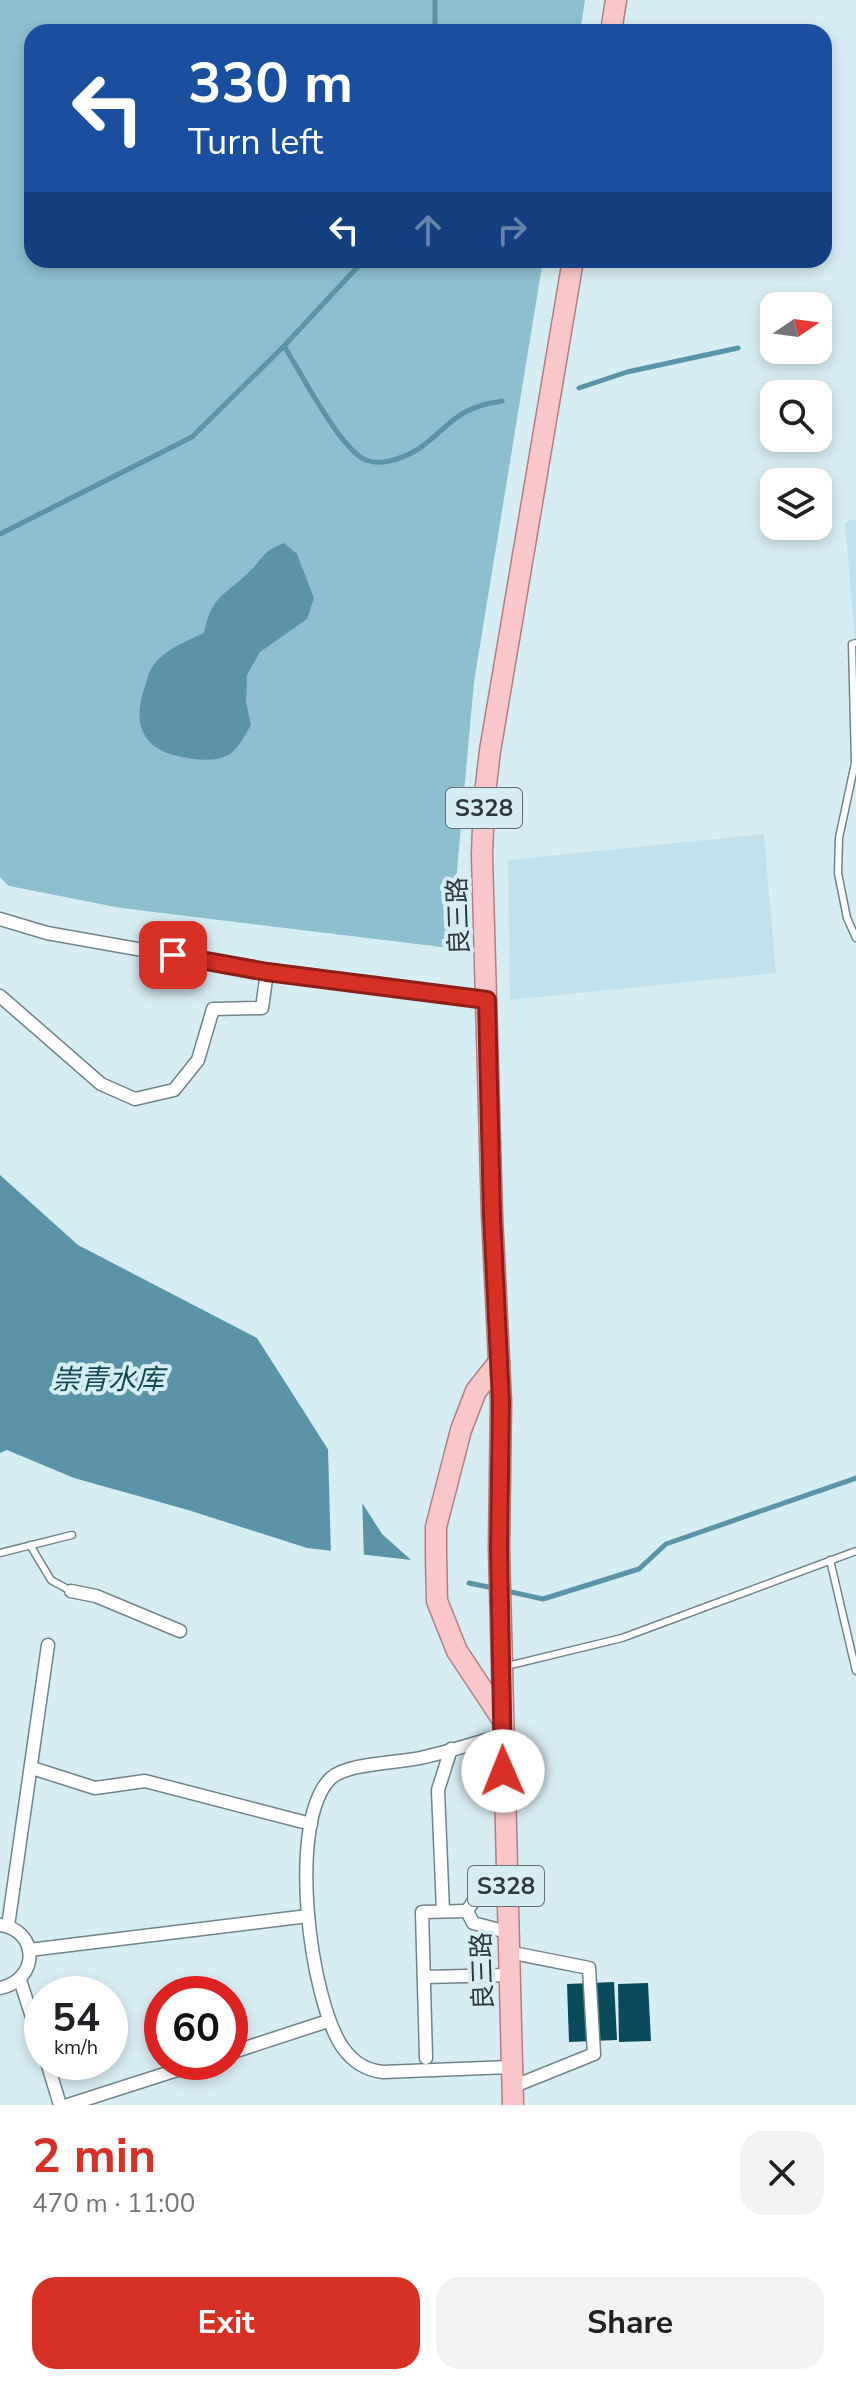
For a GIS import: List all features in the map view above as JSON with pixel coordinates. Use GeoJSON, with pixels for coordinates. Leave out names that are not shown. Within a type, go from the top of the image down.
{"type":"FeatureCollection","features":[{"type":"Feature","properties":{"kind":"main road"},"geometry":{"type":"LineString","coordinates":[[612,24],[616,0]]}},
{"type":"Feature","properties":{"kind":"main road","name":"良三路"},"geometry":{"type":"LineString","coordinates":[[512,2087],[500,1629],[501,1402],[492,1215],[482,855],[490,751],[572,268]]}},
{"type":"Feature","properties":{"kind":"main road"},"geometry":{"type":"LineString","coordinates":[[499,1362],[476,1391],[461,1430],[436,1527],[436,1555],[437,1601],[457,1651],[502,1727]]}},
{"type":"Feature","properties":{"kind":"street"},"geometry":{"type":"LineString","coordinates":[[0,919],[47,933],[267,972],[487,1000]]}},
{"type":"Feature","properties":{"kind":"street"},"geometry":{"type":"LineString","coordinates":[[0,996],[101,1084],[135,1099],[174,1090],[198,1060],[213,1009],[262,1008],[267,972]]}},
{"type":"Feature","properties":{"kind":"street"},"geometry":{"type":"LineString","coordinates":[[71,1591],[96,1596],[180,1631]]}},
{"type":"Feature","properties":{"kind":"street"},"geometry":{"type":"LineString","coordinates":[[0,1989],[20,1980],[30,1960],[26,1939],[4,1925],[32,1768],[48,1645]]}},
{"type":"Feature","properties":{"kind":"street"},"geometry":{"type":"LineString","coordinates":[[467,1911],[473,1923],[508,1942],[589,1968],[594,2054],[512,2087],[374,2071],[356,2063],[343,2048],[328,2021],[316,1971],[308,1916],[307,1864],[311,1824],[318,1798],[330,1779],[338,1773],[421,1758],[502,1727]]}},
{"type":"Feature","properties":{"kind":"street"},"geometry":{"type":"LineString","coordinates":[[443,1911],[438,1790],[451,1749]]}},
{"type":"Feature","properties":{"kind":"street"},"geometry":{"type":"LineString","coordinates":[[32,1768],[95,1788],[145,1781],[311,1824]]}},
{"type":"Feature","properties":{"kind":"street"},"geometry":{"type":"LineString","coordinates":[[467,1911],[478,1894],[506,1883]]}},
{"type":"Feature","properties":{"kind":"street"},"geometry":{"type":"LineString","coordinates":[[426,2058],[422,1912],[467,1911]]}},
{"type":"Feature","properties":{"kind":"street"},"geometry":{"type":"LineString","coordinates":[[29,1950],[308,1916]]}},
{"type":"Feature","properties":{"kind":"street"},"geometry":{"type":"LineString","coordinates":[[424,1977],[508,1975]]}},
{"type":"Feature","properties":{"kind":"street"},"geometry":{"type":"LineString","coordinates":[[20,1980],[24,1992]]}},
{"type":"Feature","properties":{"kind":"street"},"geometry":{"type":"LineString","coordinates":[[248,2047],[328,2021]]}},
{"type":"Feature","properties":{"kind":"street"},"geometry":{"type":"LineString","coordinates":[[52,2080],[60,2105]]}},
{"type":"Feature","properties":{"kind":"street"},"geometry":{"type":"LineString","coordinates":[[68,2105],[146,2080]]}},
{"type":"Feature","properties":{"kind":"lane"},"geometry":{"type":"LineString","coordinates":[[856,643],[852,644],[855,763],[839,838],[838,873],[847,918],[856,938]]}},
{"type":"Feature","properties":{"kind":"lane"},"geometry":{"type":"LineString","coordinates":[[0,1553],[72,1535]]}},
{"type":"Feature","properties":{"kind":"lane"},"geometry":{"type":"LineString","coordinates":[[30,1545],[51,1580],[71,1591]]}},
{"type":"Feature","properties":{"kind":"lane"},"geometry":{"type":"LineString","coordinates":[[502,1667],[622,1638],[856,1551]]}},
{"type":"Feature","properties":{"kind":"lane"},"geometry":{"type":"LineString","coordinates":[[830,1560],[856,1671]]}},
{"type":"Feature","properties":{"kind":"shaded area"},"geometry":{"type":"Polygon","coordinates":[[[0,0],[585,0],[581,24],[24,24],[24,268],[542,268],[474,682],[450,948],[121,908],[9,886],[0,877],[0,0]]]}},
{"type":"Feature","properties":{"kind":"shaded area"},"geometry":{"type":"Polygon","coordinates":[[[856,519],[856,653],[845,522],[856,519]]]}},
{"type":"Feature","properties":{"kind":"shaded area"},"geometry":{"type":"Polygon","coordinates":[[[764,834],[776,973],[510,1000],[508,860],[764,834]]]}},
{"type":"Feature","properties":{"kind":"water"},"geometry":{"type":"Polygon","coordinates":[[[284,543],[297,554],[314,598],[307,619],[260,652],[247,675],[246,702],[251,725],[243,739],[229,755],[215,759],[187,758],[161,750],[145,736],[139,716],[151,668],[169,650],[204,633],[211,610],[221,596],[268,552],[284,543]]]}},
{"type":"Feature","properties":{"kind":"water","name":"崇青水库"},"geometry":{"type":"Polygon","coordinates":[[[0,1175],[78,1245],[257,1338],[382,1534],[411,1560],[307,1548],[74,1478],[7,1450],[0,1453],[0,1175]]]}},
{"type":"Feature","properties":{"kind":"pier"},"geometry":{"type":"Polygon","coordinates":[[[328,1449],[333,1449],[362,1494],[364,1560],[331,1556],[328,1449]]]}},
{"type":"Feature","properties":{"kind":"building"},"geometry":{"type":"Polygon","coordinates":[[[614,1982],[617,2040],[569,2042],[567,1984],[614,1982]]]}},
{"type":"Feature","properties":{"kind":"building"},"geometry":{"type":"Polygon","coordinates":[[[648,1983],[651,2041],[619,2042],[618,1984],[648,1983]]]}},
{"type":"Feature","properties":{"kind":"waterway"},"geometry":{"type":"LineString","coordinates":[[435,0],[435,24]]}},
{"type":"Feature","properties":{"kind":"waterway"},"geometry":{"type":"LineString","coordinates":[[0,534],[192,437],[284,346],[357,268]]}},
{"type":"Feature","properties":{"kind":"waterway"},"geometry":{"type":"LineString","coordinates":[[284,346],[333,427],[356,454],[373,462],[388,461],[411,453],[467,411],[502,401]]}},
{"type":"Feature","properties":{"kind":"waterway"},"geometry":{"type":"LineString","coordinates":[[579,388],[627,372],[738,348]]}},
{"type":"Feature","properties":{"kind":"waterway"},"geometry":{"type":"LineString","coordinates":[[507,1591],[543,1599],[639,1569],[666,1544],[856,1478]]}},
{"type":"Feature","properties":{"kind":"waterway"},"geometry":{"type":"LineString","coordinates":[[469,1583],[493,1588]]}},
{"type":"Feature","properties":{"kind":"route"},"geometry":{"type":"LineString","coordinates":[[173,955],[267,972],[487,1000],[492,1215],[501,1402],[499,1549],[503,1771]]}}]}
